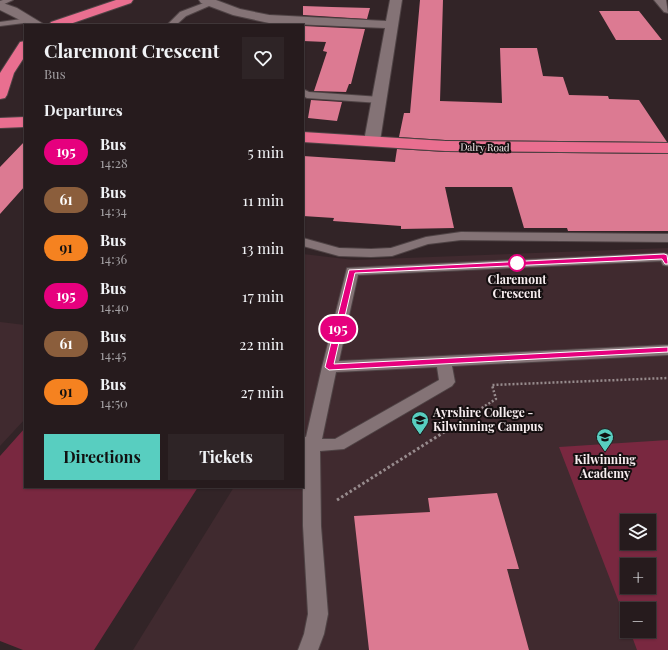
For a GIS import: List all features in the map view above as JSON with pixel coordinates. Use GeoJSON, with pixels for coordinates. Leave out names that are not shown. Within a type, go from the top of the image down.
{"type":"FeatureCollection","features":[{"type":"Feature","properties":{"kind":"highway"},"geometry":{"type":"LineString","coordinates":[[58,24],[127,0]]}},
{"type":"Feature","properties":{"kind":"highway"},"geometry":{"type":"LineString","coordinates":[[0,95],[7,73],[24,47]]}},
{"type":"Feature","properties":{"kind":"highway"},"geometry":{"type":"LineString","coordinates":[[0,123],[24,122]]}},
{"type":"Feature","properties":{"kind":"highway","name":"Dalry Road"},"geometry":{"type":"LineString","coordinates":[[304,137],[511,148],[668,148]]}},
{"type":"Feature","properties":{"kind":"street"},"geometry":{"type":"LineString","coordinates":[[372,141],[393,25],[396,0]]}},
{"type":"Feature","properties":{"kind":"street"},"geometry":{"type":"LineString","coordinates":[[660,0],[668,9]]}},
{"type":"Feature","properties":{"kind":"street"},"geometry":{"type":"LineString","coordinates":[[209,1],[234,16],[285,21],[393,25]]}},
{"type":"Feature","properties":{"kind":"street"},"geometry":{"type":"LineString","coordinates":[[0,5],[34,23]]}},
{"type":"Feature","properties":{"kind":"lane"},"geometry":{"type":"LineString","coordinates":[[0,5],[9,0]]}},
{"type":"Feature","properties":{"kind":"lane"},"geometry":{"type":"LineString","coordinates":[[172,24],[183,14],[209,1]]}},
{"type":"Feature","properties":{"kind":"lane"},"geometry":{"type":"LineString","coordinates":[[0,24],[34,23]]}},
{"type":"Feature","properties":{"kind":"lane"},"geometry":{"type":"LineString","coordinates":[[304,93],[308,95],[380,100]]}},
{"type":"Feature","properties":{"kind":"lane"},"geometry":{"type":"LineString","coordinates":[[304,242],[314,247],[339,252],[371,253],[392,252],[426,241],[461,236],[668,238]]}},
{"type":"Feature","properties":{"kind":"lane"},"geometry":{"type":"LineString","coordinates":[[308,650],[314,634],[318,614],[308,444],[329,367],[352,271],[664,257],[668,262]]}},
{"type":"Feature","properties":{"kind":"lane"},"geometry":{"type":"LineString","coordinates":[[329,367],[668,350]]}},
{"type":"Feature","properties":{"kind":"lane"},"geometry":{"type":"LineString","coordinates":[[308,444],[338,445],[447,382],[444,361]]}},
{"type":"Feature","properties":{"kind":"path"},"geometry":{"type":"LineString","coordinates":[[312,516],[496,399],[492,385],[668,378]]}},
{"type":"Feature","properties":{"kind":"shaded area","name":"Ayrshire College - Kilwinning Campus"},"geometry":{"type":"Polygon","coordinates":[[[668,248],[668,650],[133,650],[233,488],[304,488],[304,254],[354,260],[668,248]]]}},
{"type":"Feature","properties":{"kind":"shaded area"},"geometry":{"type":"Polygon","coordinates":[[[0,322],[24,325],[24,420],[0,446],[0,322]]]}},
{"type":"Feature","properties":{"kind":"shaded area"},"geometry":{"type":"Polygon","coordinates":[[[24,429],[24,488],[197,488],[94,650],[23,650],[0,641],[0,456],[24,429]]]}},
{"type":"Feature","properties":{"kind":"shaded area"},"geometry":{"type":"Polygon","coordinates":[[[668,440],[668,650],[637,650],[633,638],[656,638],[656,602],[620,602],[620,605],[559,447],[668,440]]]}},
{"type":"Feature","properties":{"kind":"building"},"geometry":{"type":"Polygon","coordinates":[[[420,0],[443,0],[440,101],[502,103],[500,48],[537,48],[543,76],[563,77],[569,95],[608,96],[609,99],[639,100],[667,142],[445,140],[399,137],[404,113],[410,113],[420,0]]]}},
{"type":"Feature","properties":{"kind":"building"},"geometry":{"type":"Polygon","coordinates":[[[303,6],[370,8],[367,19],[303,15],[303,6]]]}},
{"type":"Feature","properties":{"kind":"building"},"geometry":{"type":"Polygon","coordinates":[[[599,11],[639,11],[662,40],[616,40],[599,11]]]}},
{"type":"Feature","properties":{"kind":"building"},"geometry":{"type":"Polygon","coordinates":[[[304,26],[365,29],[351,84],[349,84],[346,92],[314,91],[327,52],[323,51],[326,42],[304,41],[304,26]]]}},
{"type":"Feature","properties":{"kind":"building"},"geometry":{"type":"Polygon","coordinates":[[[311,100],[342,102],[337,121],[308,118],[311,100]]]}},
{"type":"Feature","properties":{"kind":"building"},"geometry":{"type":"Polygon","coordinates":[[[24,142],[24,187],[0,214],[0,167],[24,142]]]}},
{"type":"Feature","properties":{"kind":"building"},"geometry":{"type":"Polygon","coordinates":[[[397,149],[445,152],[668,154],[668,231],[568,231],[567,228],[524,228],[512,187],[445,187],[454,228],[401,229],[401,226],[333,221],[334,218],[304,216],[304,156],[395,162],[397,149]]]}},
{"type":"Feature","properties":{"kind":"building"},"geometry":{"type":"Polygon","coordinates":[[[497,493],[519,569],[507,569],[529,650],[369,650],[354,516],[430,512],[428,498],[497,493]]]}},
{"type":"Feature","properties":{"kind":"bus line","name":"195"},"geometry":{"type":"LineString","coordinates":[[668,262],[664,257],[352,271],[329,367],[668,350]]}},
{"type":"Feature","properties":{"kind":"place","name":"Claremont Crescent"},"geometry":{"type":"Point","coordinates":[517,263]}},
{"type":"Feature","properties":{"kind":"place","name":"Ayrshire College - Kilwinning Campus"},"geometry":{"type":"Point","coordinates":[420,435]}},
{"type":"Feature","properties":{"kind":"place","name":"Kilwinning Academy"},"geometry":{"type":"Point","coordinates":[605,452]}}]}
